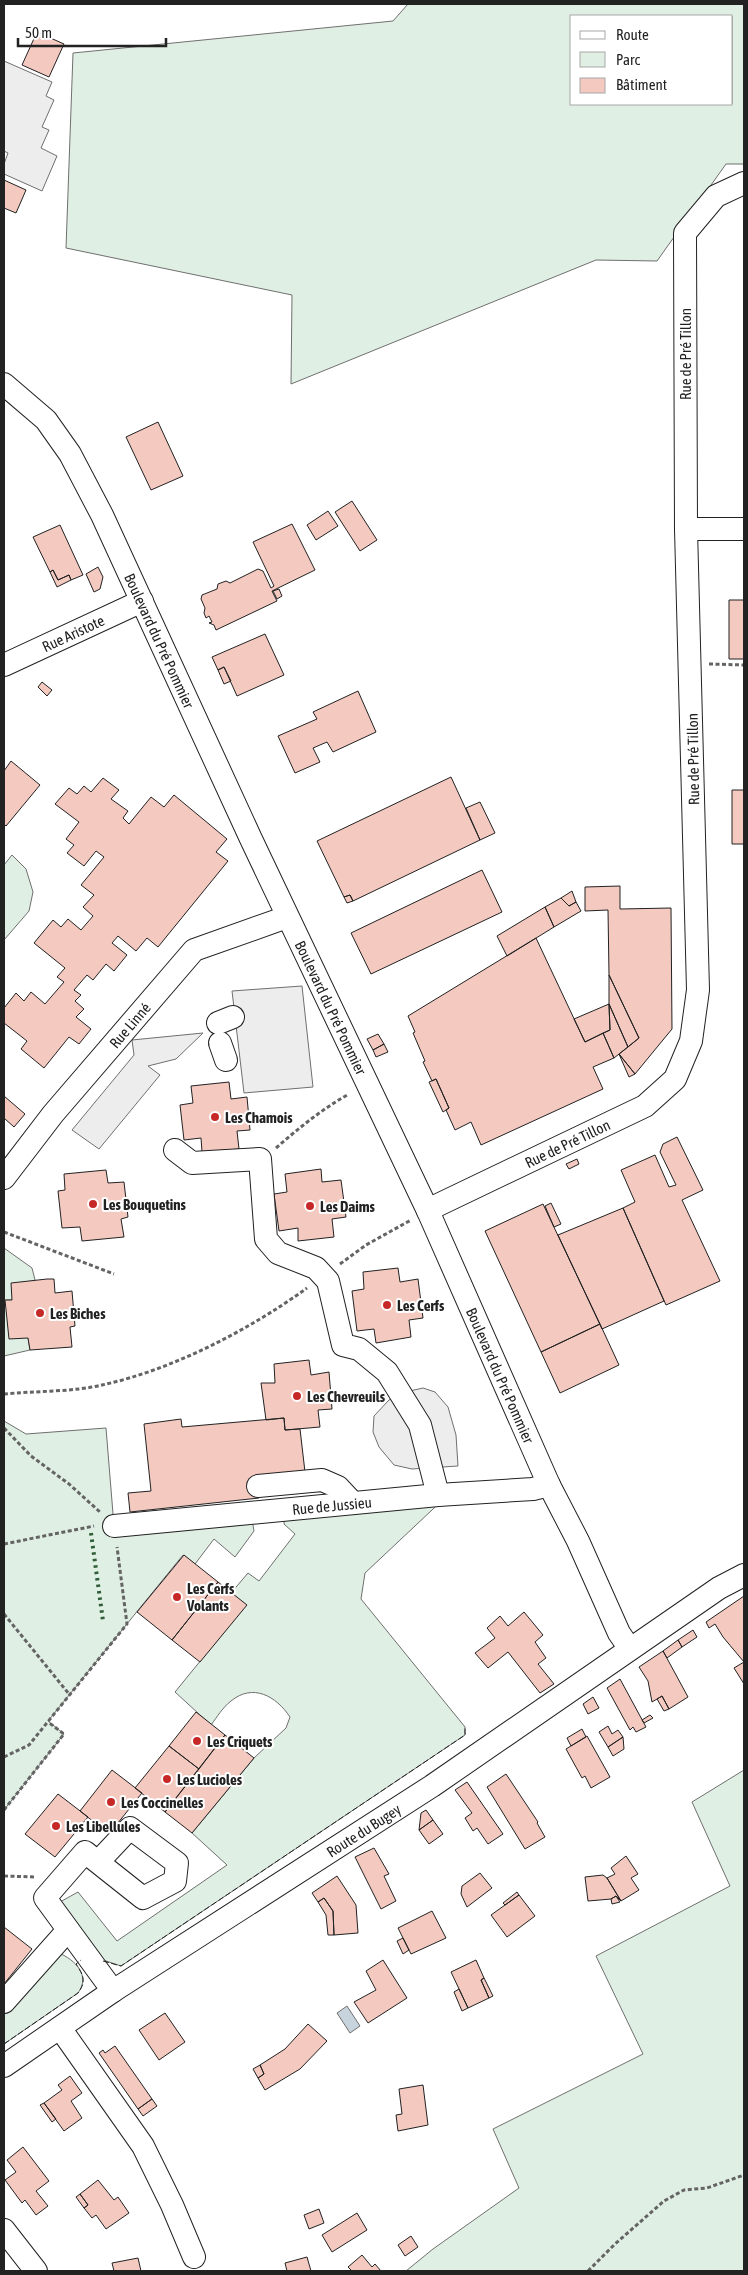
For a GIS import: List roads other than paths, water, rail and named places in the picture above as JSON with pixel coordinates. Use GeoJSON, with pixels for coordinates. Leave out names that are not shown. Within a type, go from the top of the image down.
{"type":"FeatureCollection","features":[{"type":"Feature","properties":{"kind":"street","name":"Rue de Pré Tillon"},"geometry":{"type":"LineString","coordinates":[[428,1212],[438,1204],[645,1106],[675,1079],[691,1041],[698,990],[686,529],[685,233],[716,196],[744,183]]}},
{"type":"Feature","properties":{"kind":"street","name":"Boulevard du Pré Pommier"},"geometry":{"type":"LineString","coordinates":[[4,384],[46,420],[70,454],[102,515],[287,917],[428,1212],[549,1485],[578,1541],[619,1633],[630,1649]]}},
{"type":"Feature","properties":{"kind":"street"},"geometry":{"type":"LineString","coordinates":[[686,529],[744,529]]}},
{"type":"Feature","properties":{"kind":"street","name":"Rue Aristote"},"geometry":{"type":"LineString","coordinates":[[4,665],[142,602]]}},
{"type":"Feature","properties":{"kind":"street","name":"Rue Linné"},"geometry":{"type":"LineString","coordinates":[[4,1178],[53,1114],[194,950],[287,917]]}},
{"type":"Feature","properties":{"kind":"street"},"geometry":{"type":"LineString","coordinates":[[175,1150],[192,1163],[260,1159],[266,1238],[278,1253],[316,1268],[328,1281],[342,1345],[359,1349],[387,1372],[420,1425],[438,1495]]}},
{"type":"Feature","properties":{"kind":"street"},"geometry":{"type":"LineString","coordinates":[[258,1486],[322,1480],[338,1487],[353,1503]]}},
{"type":"Feature","properties":{"kind":"street","name":"Rue de Jussieu"},"geometry":{"type":"LineString","coordinates":[[114,1526],[438,1495],[532,1489],[549,1485]]}},
{"type":"Feature","properties":{"kind":"street","name":"Route du Bugey"},"geometry":{"type":"LineString","coordinates":[[720,1588],[744,1565]]}},
{"type":"Feature","properties":{"kind":"street","name":"Route du Bugey"},"geometry":{"type":"LineString","coordinates":[[4,2066],[113,1991],[432,1786],[720,1588],[744,1575]]}},
{"type":"Feature","properties":{"kind":"street"},"geometry":{"type":"LineString","coordinates":[[98,1862],[86,1852],[45,1898],[113,1991]]}},
{"type":"Feature","properties":{"kind":"street"},"geometry":{"type":"LineString","coordinates":[[4,2002],[68,1930]]}},
{"type":"Feature","properties":{"kind":"street"},"geometry":{"type":"LineString","coordinates":[[60,2028],[143,2146],[172,2205],[194,2257]]}},
{"type":"Feature","properties":{"kind":"street"},"geometry":{"type":"LineString","coordinates":[[4,2230],[36,2271]]}},
{"type":"Feature","properties":{"kind":"place","name":"Les Chamois"},"geometry":{"type":"Point","coordinates":[215,1117]}},
{"type":"Feature","properties":{"kind":"place","name":"Les Bouquetins"},"geometry":{"type":"Point","coordinates":[93,1204]}},
{"type":"Feature","properties":{"kind":"place","name":"Les Daims"},"geometry":{"type":"Point","coordinates":[310,1206]}},
{"type":"Feature","properties":{"kind":"place","name":"Les Cerfs"},"geometry":{"type":"Point","coordinates":[387,1305]}},
{"type":"Feature","properties":{"kind":"place","name":"Les Biches"},"geometry":{"type":"Point","coordinates":[40,1313]}},
{"type":"Feature","properties":{"kind":"place","name":"Les Chevreuils"},"geometry":{"type":"Point","coordinates":[297,1396]}},
{"type":"Feature","properties":{"kind":"place","name":"Les Cerfs Volants"},"geometry":{"type":"Point","coordinates":[177,1597]}},
{"type":"Feature","properties":{"kind":"place","name":"Les Criquets"},"geometry":{"type":"Point","coordinates":[197,1741]}},
{"type":"Feature","properties":{"kind":"place","name":"Les Lucioles"},"geometry":{"type":"Point","coordinates":[167,1779]}},
{"type":"Feature","properties":{"kind":"place","name":"Les Coccinelles"},"geometry":{"type":"Point","coordinates":[111,1802]}},
{"type":"Feature","properties":{"kind":"place","name":"Les Libellules"},"geometry":{"type":"Point","coordinates":[56,1826]}}]}
